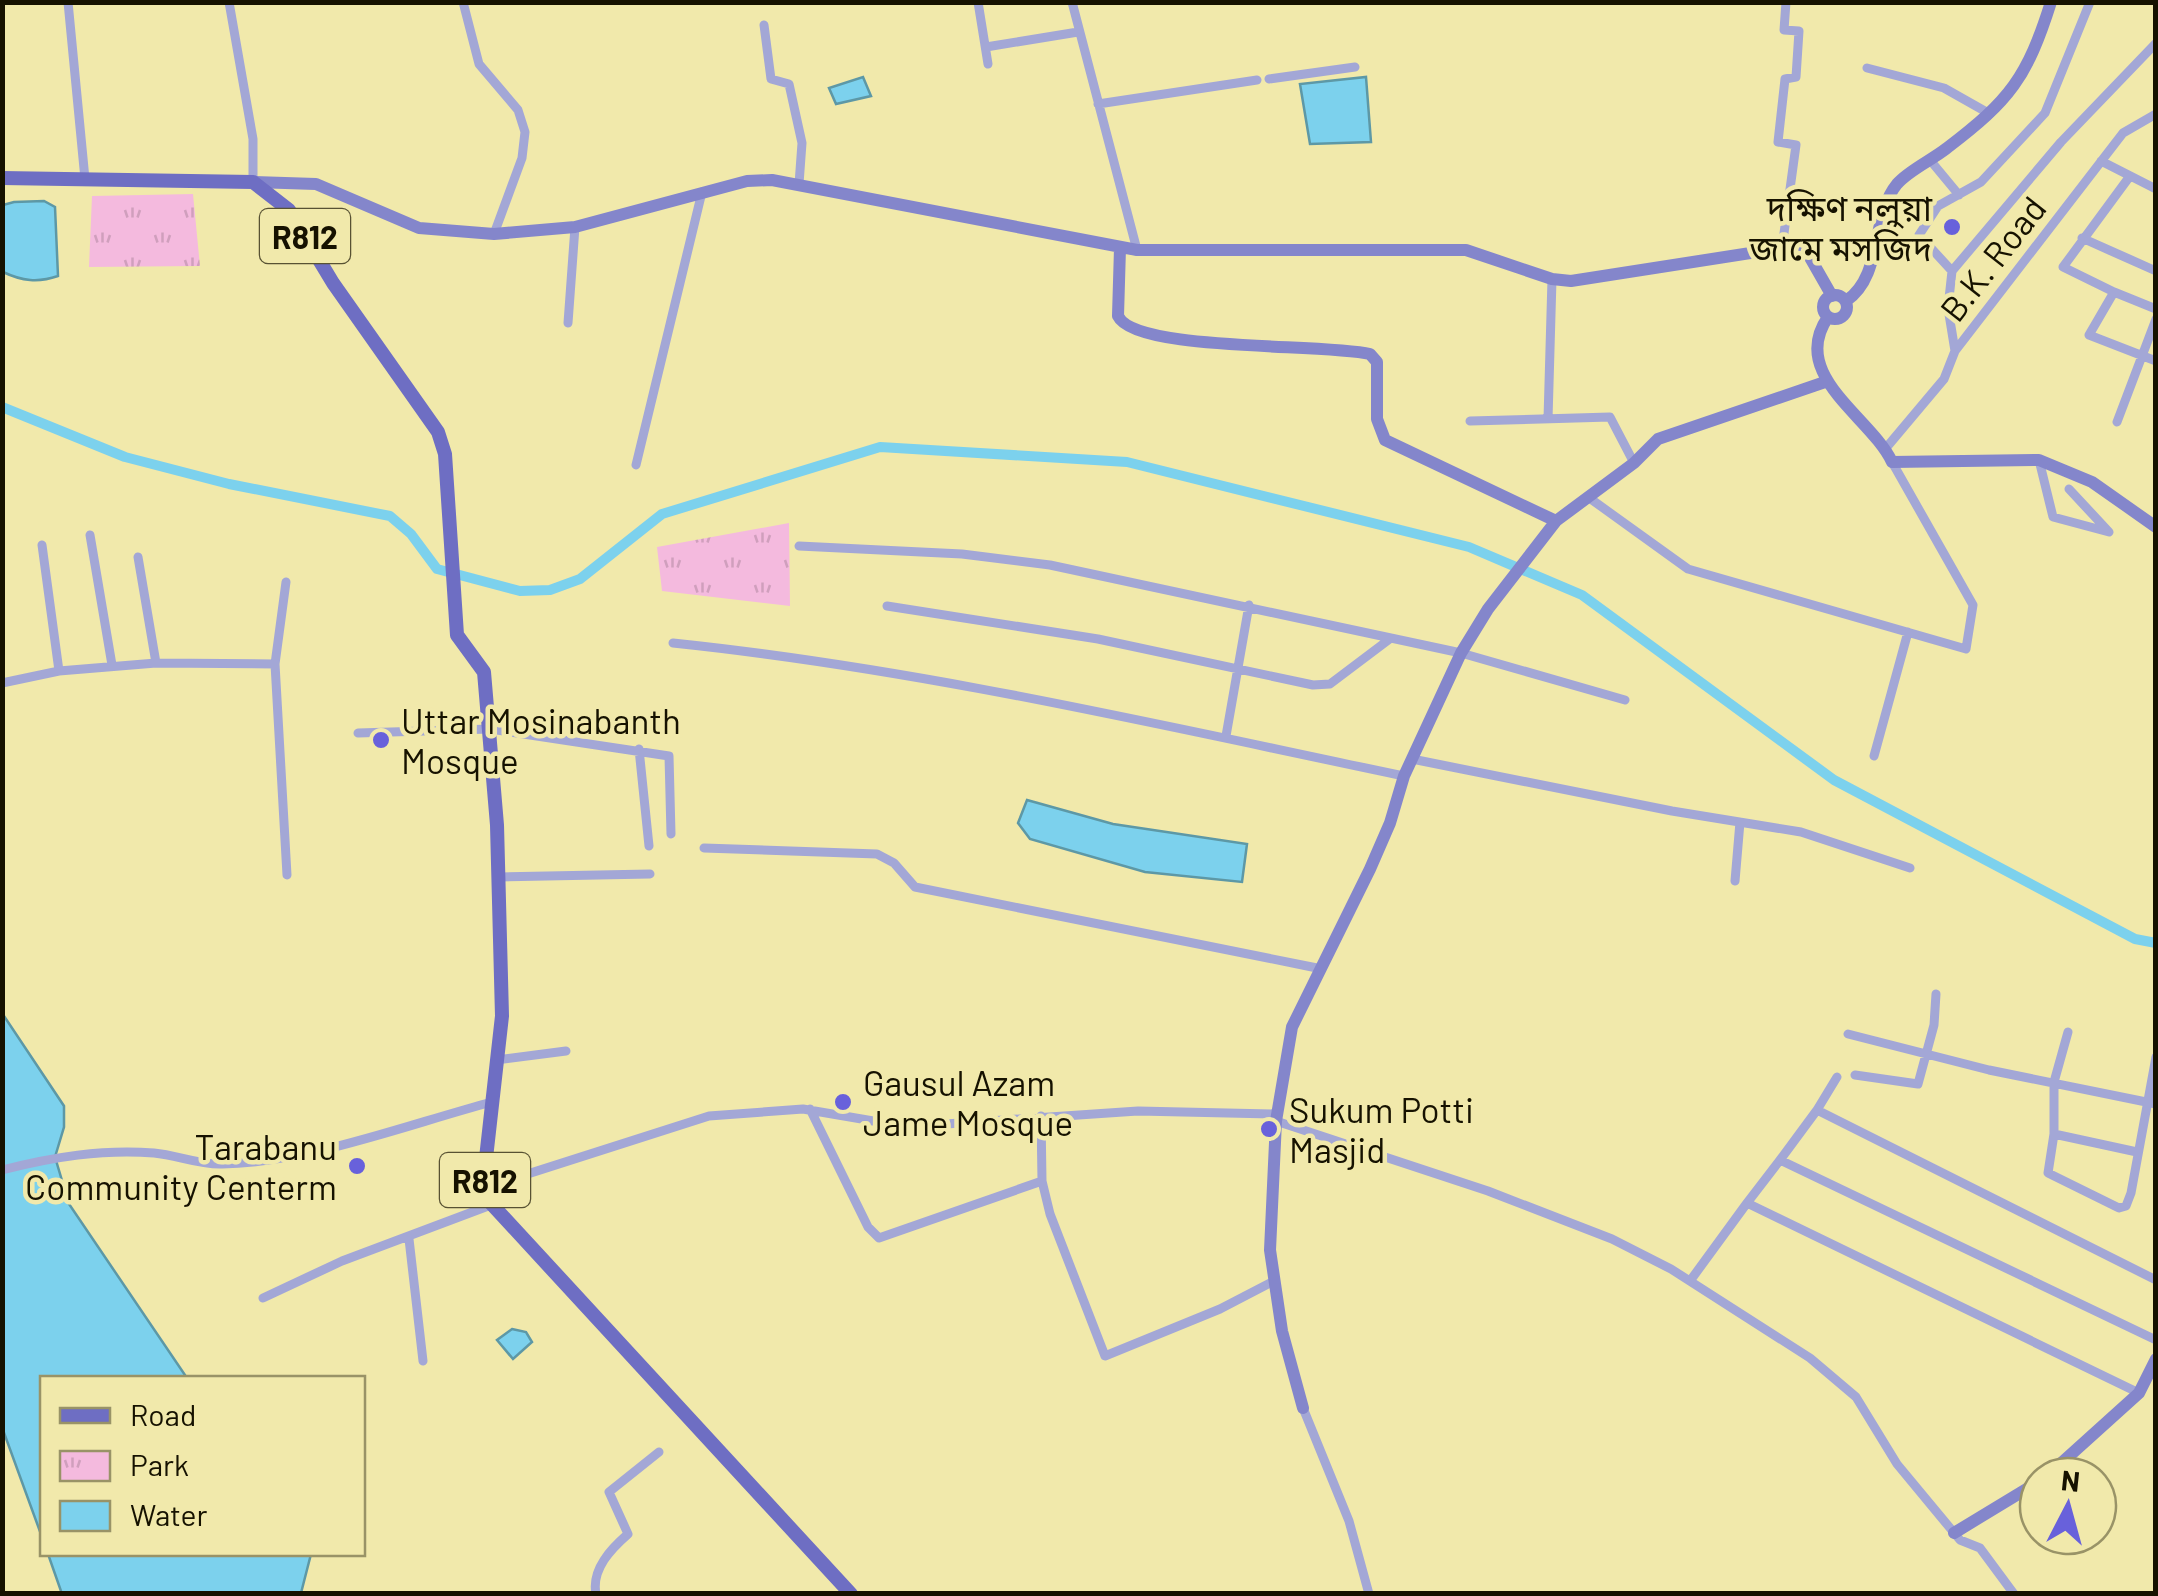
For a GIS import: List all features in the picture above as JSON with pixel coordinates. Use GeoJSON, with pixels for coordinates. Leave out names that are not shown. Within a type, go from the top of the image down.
{"type":"FeatureCollection","features":[{"type":"Feature","properties":{"kind":"main road","name":"R812"},"geometry":{"type":"LineString","coordinates":[[2,178],[253,182],[289,210],[333,283],[438,432],[445,454],[457,635],[484,672],[500,877],[502,1016],[484,1188],[492,1205],[851,1594]]}},
{"type":"Feature","properties":{"kind":"street"},"geometry":{"type":"LineString","coordinates":[[68,2],[84,180]]}},
{"type":"Feature","properties":{"kind":"street"},"geometry":{"type":"LineString","coordinates":[[229,2],[253,138],[253,182],[316,184],[420,228],[494,234],[575,227],[746,181],[800,184],[1120,248],[1466,250],[1552,280],[1571,281],[1782,248],[1808,254],[1839,299],[1843,316],[1828,317]]}},
{"type":"Feature","properties":{"kind":"street"},"geometry":{"type":"LineString","coordinates":[[463,2],[479,64],[518,110],[524,132],[522,158],[494,234]]}},
{"type":"Feature","properties":{"kind":"street"},"geometry":{"type":"LineString","coordinates":[[978,2],[988,64]]}},
{"type":"Feature","properties":{"kind":"street"},"geometry":{"type":"LineString","coordinates":[[1072,2],[1137,250]]}},
{"type":"Feature","properties":{"kind":"street"},"geometry":{"type":"LineString","coordinates":[[1782,248],[1796,145],[1778,142],[1785,79],[1796,77],[1798,32],[1784,30],[1786,2]]}},
{"type":"Feature","properties":{"kind":"street"},"geometry":{"type":"LineString","coordinates":[[1588,497],[1688,569],[1966,649],[1973,606],[1886,448],[1825,382],[1818,349],[1828,317],[1823,307],[1856,294],[1868,272],[1896,185],[1990,114],[2020,82],[2052,2]]}},
{"type":"Feature","properties":{"kind":"street"},"geometry":{"type":"LineString","coordinates":[[1952,271],[1919,235],[1938,206],[1981,182],[2045,112],[2090,2]]}},
{"type":"Feature","properties":{"kind":"street"},"geometry":{"type":"LineString","coordinates":[[764,25],[771,79],[789,84],[803,152],[800,184]]}},
{"type":"Feature","properties":{"kind":"street"},"geometry":{"type":"LineString","coordinates":[[986,47],[1078,32]]}},
{"type":"Feature","properties":{"kind":"street"},"geometry":{"type":"LineString","coordinates":[[1955,351],[1948,308],[1952,271],[2060,142],[2156,43]]}},
{"type":"Feature","properties":{"kind":"street"},"geometry":{"type":"LineString","coordinates":[[1269,78],[1356,67]]}},
{"type":"Feature","properties":{"kind":"street"},"geometry":{"type":"LineString","coordinates":[[1867,68],[1944,88],[1990,114]]}},
{"type":"Feature","properties":{"kind":"street"},"geometry":{"type":"LineString","coordinates":[[1098,104],[1257,80]]}},
{"type":"Feature","properties":{"kind":"street","name":"B.K. Road"},"geometry":{"type":"LineString","coordinates":[[1886,448],[1944,379],[1955,351],[2123,133],[2156,114]]}},
{"type":"Feature","properties":{"kind":"street"},"geometry":{"type":"LineString","coordinates":[[1930,160],[1958,196]]}},
{"type":"Feature","properties":{"kind":"street"},"geometry":{"type":"LineString","coordinates":[[2102,161],[2156,189]]}},
{"type":"Feature","properties":{"kind":"street"},"geometry":{"type":"LineString","coordinates":[[2130,176],[2063,267],[2156,309]]}},
{"type":"Feature","properties":{"kind":"street"},"geometry":{"type":"LineString","coordinates":[[636,465],[702,192]]}},
{"type":"Feature","properties":{"kind":"street"},"geometry":{"type":"LineString","coordinates":[[568,322],[575,227]]}},
{"type":"Feature","properties":{"kind":"street"},"geometry":{"type":"LineString","coordinates":[[2082,238],[2156,271]]}},
{"type":"Feature","properties":{"kind":"street"},"geometry":{"type":"LineString","coordinates":[[1120,248],[1118,316],[1123,326],[1137,334],[1170,338],[1370,354],[1377,362],[1377,419],[1385,440],[1556,521]]}},
{"type":"Feature","properties":{"kind":"street"},"geometry":{"type":"LineString","coordinates":[[1548,419],[1552,280]]}},
{"type":"Feature","properties":{"kind":"street"},"geometry":{"type":"LineString","coordinates":[[2114,292],[2090,335],[2156,361]]}},
{"type":"Feature","properties":{"kind":"street"},"geometry":{"type":"LineString","coordinates":[[2117,422],[2156,319]]}},
{"type":"Feature","properties":{"kind":"street"},"geometry":{"type":"LineString","coordinates":[[1370,1594],[1354,1535],[1303,1408],[1282,1331],[1274,1281],[1270,1250],[1277,1117],[1292,1028],[1317,968],[1390,822],[1404,776],[1461,654],[1488,608],[1556,521],[1634,463],[1658,439],[1825,382]]}},
{"type":"Feature","properties":{"kind":"street"},"geometry":{"type":"LineString","coordinates":[[1470,421],[1610,417],[1634,463]]}},
{"type":"Feature","properties":{"kind":"street"},"geometry":{"type":"LineString","coordinates":[[1892,462],[2039,460],[2092,482],[2156,527]]}},
{"type":"Feature","properties":{"kind":"street"},"geometry":{"type":"LineString","coordinates":[[2039,460],[2053,517],[2109,532],[2069,489]]}},
{"type":"Feature","properties":{"kind":"street"},"geometry":{"type":"LineString","coordinates":[[90,535],[112,665]]}},
{"type":"Feature","properties":{"kind":"street"},"geometry":{"type":"LineString","coordinates":[[42,545],[59,671]]}},
{"type":"Feature","properties":{"kind":"street"},"geometry":{"type":"LineString","coordinates":[[798,546],[962,554],[1050,564],[1461,654],[1624,700]]}},
{"type":"Feature","properties":{"kind":"street"},"geometry":{"type":"LineString","coordinates":[[138,558],[156,663]]}},
{"type":"Feature","properties":{"kind":"street"},"geometry":{"type":"LineString","coordinates":[[286,582],[275,664],[287,875]]}},
{"type":"Feature","properties":{"kind":"street"},"geometry":{"type":"LineString","coordinates":[[1226,736],[1249,605]]}},
{"type":"Feature","properties":{"kind":"street"},"geometry":{"type":"LineString","coordinates":[[887,606],[1098,638],[1237,666],[1302,684],[1330,684],[1392,638]]}},
{"type":"Feature","properties":{"kind":"street"},"geometry":{"type":"LineString","coordinates":[[1874,756],[1908,632]]}},
{"type":"Feature","properties":{"kind":"street"},"geometry":{"type":"LineString","coordinates":[[673,643],[838,661],[1226,736],[1404,776]]}},
{"type":"Feature","properties":{"kind":"street"},"geometry":{"type":"LineString","coordinates":[[2,683],[112,665],[275,664]]}},
{"type":"Feature","properties":{"kind":"street"},"geometry":{"type":"LineString","coordinates":[[358,733],[490,728],[639,749],[672,759],[672,834]]}},
{"type":"Feature","properties":{"kind":"street"},"geometry":{"type":"LineString","coordinates":[[639,749],[649,846]]}},
{"type":"Feature","properties":{"kind":"street"},"geometry":{"type":"LineString","coordinates":[[1412,758],[1801,832],[1910,868]]}},
{"type":"Feature","properties":{"kind":"street"},"geometry":{"type":"LineString","coordinates":[[1736,881],[1740,822]]}},
{"type":"Feature","properties":{"kind":"street"},"geometry":{"type":"LineString","coordinates":[[704,848],[877,854],[894,863],[915,887],[925,890],[1317,968]]}},
{"type":"Feature","properties":{"kind":"street"},"geometry":{"type":"LineString","coordinates":[[500,877],[650,874]]}},
{"type":"Feature","properties":{"kind":"street"},"geometry":{"type":"LineString","coordinates":[[1855,1075],[1914,1087],[1922,1079],[1936,994]]}},
{"type":"Feature","properties":{"kind":"street"},"geometry":{"type":"LineString","coordinates":[[2068,1032],[2054,1082],[2054,1134],[2048,1173],[2119,1208],[2126,1206],[2131,1193],[2137,1152],[2152,1103],[2156,1057]]}},
{"type":"Feature","properties":{"kind":"street"},"geometry":{"type":"LineString","coordinates":[[1848,1034],[2152,1103]]}},
{"type":"Feature","properties":{"kind":"street"},"geometry":{"type":"LineString","coordinates":[[496,1060],[566,1051]]}},
{"type":"Feature","properties":{"kind":"street"},"geometry":{"type":"LineString","coordinates":[[1690,1281],[1817,1110],[1836,1077]]}},
{"type":"Feature","properties":{"kind":"street"},"geometry":{"type":"LineString","coordinates":[[6,1169],[55,1156],[100,1152],[160,1154],[224,1164],[339,1143],[492,1102]]}},
{"type":"Feature","properties":{"kind":"street"},"geometry":{"type":"LineString","coordinates":[[484,1188],[596,1156],[688,1120],[810,1110],[884,1123],[930,1125],[1138,1110],[1277,1117],[1612,1239],[1690,1281],[1810,1358],[1856,1397],[1897,1464],[1954,1533],[1980,1548],[2014,1594]]}},
{"type":"Feature","properties":{"kind":"street"},"geometry":{"type":"LineString","coordinates":[[810,1110],[868,1228],[878,1238],[1042,1182]]}},
{"type":"Feature","properties":{"kind":"street"},"geometry":{"type":"LineString","coordinates":[[1817,1110],[2156,1280]]}},
{"type":"Feature","properties":{"kind":"street"},"geometry":{"type":"LineString","coordinates":[[1041,1116],[1042,1182],[1106,1356],[1220,1309],[1274,1281]]}},
{"type":"Feature","properties":{"kind":"street"},"geometry":{"type":"LineString","coordinates":[[2054,1134],[2137,1152]]}},
{"type":"Feature","properties":{"kind":"street"},"geometry":{"type":"LineString","coordinates":[[1780,1160],[2156,1340]]}},
{"type":"Feature","properties":{"kind":"street"},"geometry":{"type":"LineString","coordinates":[[1747,1203],[2139,1393]]}},
{"type":"Feature","properties":{"kind":"street"},"geometry":{"type":"LineString","coordinates":[[263,1298],[342,1260],[410,1239],[492,1205]]}},
{"type":"Feature","properties":{"kind":"street"},"geometry":{"type":"LineString","coordinates":[[410,1239],[423,1361]]}},
{"type":"Feature","properties":{"kind":"street"},"geometry":{"type":"LineString","coordinates":[[2069,1456],[2139,1393],[2156,1358]]}},
{"type":"Feature","properties":{"kind":"street"},"geometry":{"type":"LineString","coordinates":[[596,1594],[594,1584],[608,1552],[628,1534],[609,1492],[659,1452]]}},
{"type":"Feature","properties":{"kind":"street"},"geometry":{"type":"LineString","coordinates":[[1954,1533],[2018,1494]]}},
{"type":"Feature","properties":{"kind":"green space"},"geometry":{"type":"Polygon","coordinates":[[[193,194],[200,266],[89,267],[92,196],[193,194]]]}},
{"type":"Feature","properties":{"kind":"green space"},"geometry":{"type":"Polygon","coordinates":[[[789,523],[790,606],[662,591],[657,547],[789,523]]]}},
{"type":"Feature","properties":{"kind":"water"},"geometry":{"type":"Polygon","coordinates":[[[863,77],[871,96],[836,104],[829,88],[863,77]]]}},
{"type":"Feature","properties":{"kind":"water"},"geometry":{"type":"Polygon","coordinates":[[[1366,77],[1371,142],[1310,144],[1300,84],[1366,77]]]}},
{"type":"Feature","properties":{"kind":"water"},"geometry":{"type":"Polygon","coordinates":[[[44,201],[55,207],[58,276],[30,280],[3,272],[3,205],[44,201]]]}},
{"type":"Feature","properties":{"kind":"water"},"geometry":{"type":"Polygon","coordinates":[[[1027,800],[1113,824],[1247,844],[1242,882],[1145,872],[1030,839],[1018,823],[1027,800]]]}},
{"type":"Feature","properties":{"kind":"water"},"geometry":{"type":"Polygon","coordinates":[[[2,1013],[64,1106],[64,1127],[55,1157],[69,1204],[186,1376],[40,1376],[40,1532],[3,1430],[2,1013]]]}},
{"type":"Feature","properties":{"kind":"water"},"geometry":{"type":"Polygon","coordinates":[[[512,1329],[526,1332],[532,1342],[513,1359],[497,1340],[512,1329]]]}},
{"type":"Feature","properties":{"kind":"water"},"geometry":{"type":"Polygon","coordinates":[[[49,1556],[310,1556],[301,1593],[62,1594],[49,1556]]]}},
{"type":"Feature","properties":{"kind":"waterway"},"geometry":{"type":"LineString","coordinates":[[2,407],[125,457],[229,484],[390,516],[411,534],[437,569],[520,591],[550,590],[580,579],[662,514],[880,447],[1127,462],[1469,547],[1582,595],[1834,780],[2135,939],[2156,943]]}},
{"type":"Feature","properties":{"kind":"place","name":"দক্ষিণ নলুয়া জামে মসজিদ"},"geometry":{"type":"Point","coordinates":[1952,227]}},
{"type":"Feature","properties":{"kind":"place","name":"Uttar Mosinabanth Mosque"},"geometry":{"type":"Point","coordinates":[381,740]}},
{"type":"Feature","properties":{"kind":"place","name":"Gausul Azam Jame Mosque"},"geometry":{"type":"Point","coordinates":[843,1102]}},
{"type":"Feature","properties":{"kind":"place","name":"Sukum Potti Masjid"},"geometry":{"type":"Point","coordinates":[1269,1129]}},
{"type":"Feature","properties":{"kind":"place","name":"Tarabanu Community Centerm"},"geometry":{"type":"Point","coordinates":[357,1166]}}]}
